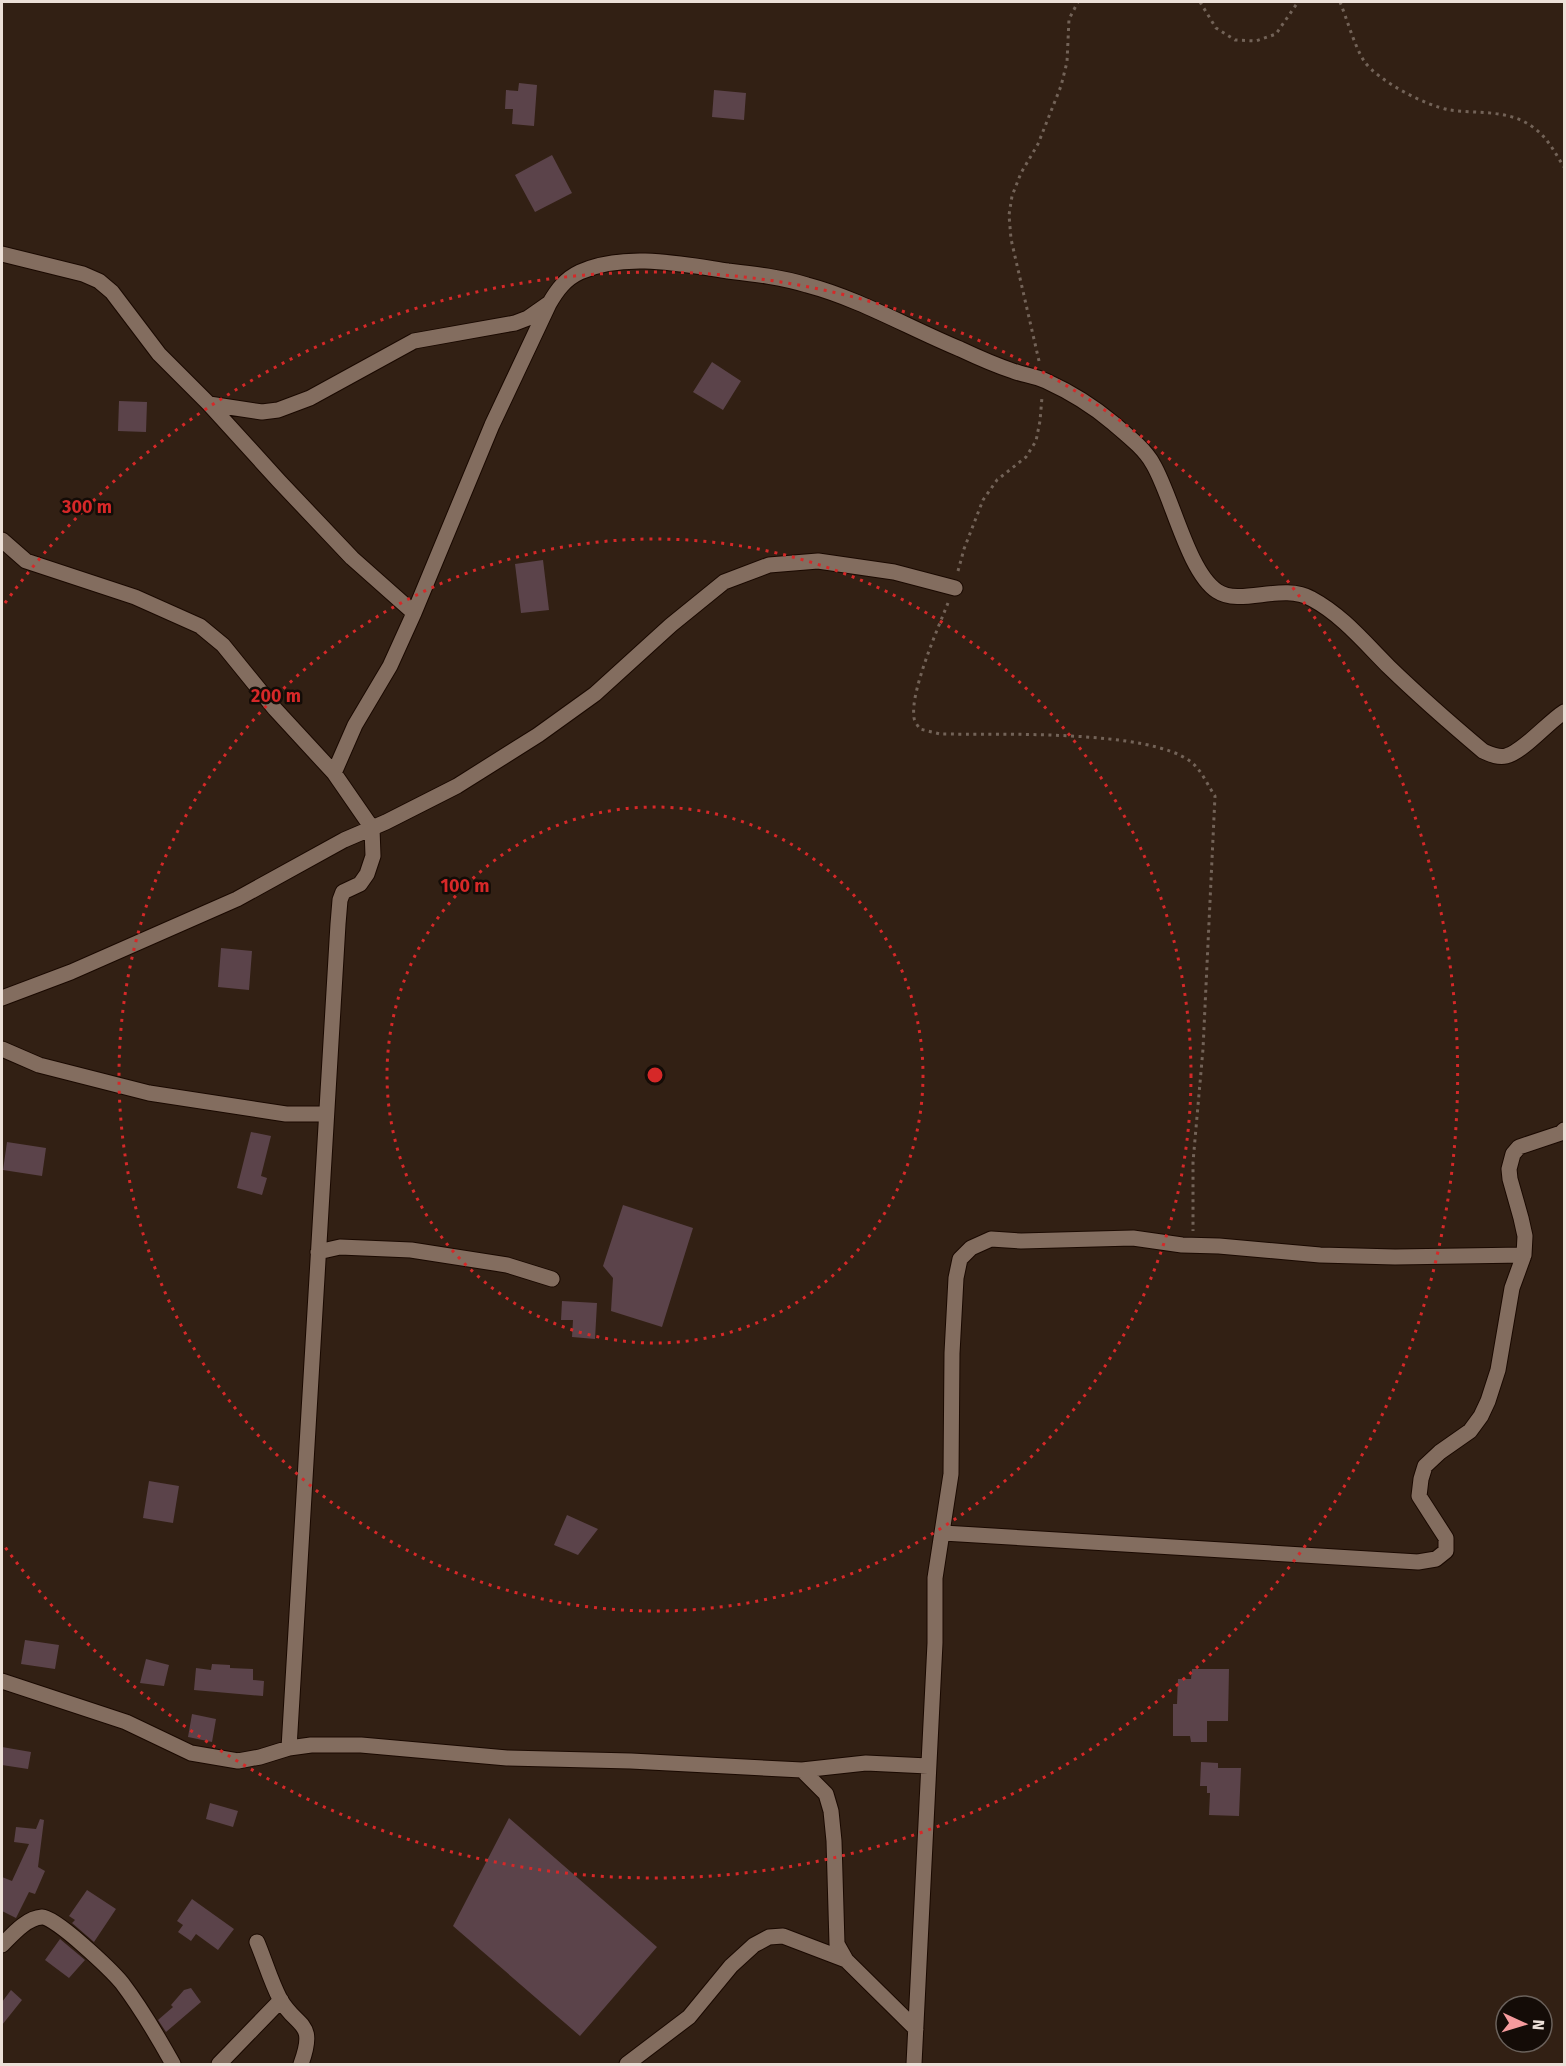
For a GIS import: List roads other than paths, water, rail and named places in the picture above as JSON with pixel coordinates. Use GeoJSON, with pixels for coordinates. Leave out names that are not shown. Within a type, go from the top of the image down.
{"type":"FeatureCollection","features":[{"type":"Feature","properties":{"kind":"street"},"geometry":{"type":"LineString","coordinates":[[2,254],[83,274],[99,281],[112,292],[159,354],[209,404],[352,558],[414,613]]}},
{"type":"Feature","properties":{"kind":"street"},"geometry":{"type":"LineString","coordinates":[[334,773],[355,725],[390,666],[492,425],[549,304],[560,286],[580,272],[619,262],[664,262],[770,276],[808,285],[863,305],[1012,371],[1043,379],[1077,397],[1112,422],[1152,462],[1191,554],[1207,582],[1215,590],[1224,595],[1237,596],[1295,592],[1311,598],[1340,619],[1428,705],[1483,751],[1491,755],[1507,756],[1518,750],[1564,712]]}},
{"type":"Feature","properties":{"kind":"street"},"geometry":{"type":"LineString","coordinates":[[209,404],[262,412],[278,410],[310,398],[414,341],[515,323],[528,318],[549,304]]}},
{"type":"Feature","properties":{"kind":"street"},"geometry":{"type":"LineString","coordinates":[[2,540],[26,561],[135,597],[200,626],[223,645],[275,709],[334,773],[372,828],[373,856],[367,874],[360,884],[345,889],[340,900],[289,1748]]}},
{"type":"Feature","properties":{"kind":"street"},"geometry":{"type":"LineString","coordinates":[[2,998],[71,972],[237,899],[344,840],[457,786],[538,735],[595,694],[671,625],[724,582],[769,565],[818,561],[894,572],[955,588]]}},
{"type":"Feature","properties":{"kind":"street"},"geometry":{"type":"LineString","coordinates":[[2,1050],[39,1065],[149,1093],[286,1114],[326,1114]]}},
{"type":"Feature","properties":{"kind":"street"},"geometry":{"type":"LineString","coordinates":[[943,1533],[1418,1562],[1436,1558],[1446,1551],[1446,1538],[1419,1496],[1421,1479],[1425,1466],[1440,1452],[1470,1431],[1488,1401],[1498,1370],[1512,1288],[1524,1255],[1524,1236],[1509,1179],[1510,1162],[1519,1147],[1564,1130]]}},
{"type":"Feature","properties":{"kind":"street"},"geometry":{"type":"LineString","coordinates":[[914,2064],[935,1643],[935,1578],[951,1474],[953,1324],[960,1259],[971,1248],[991,1239],[1021,1241],[1133,1238],[1182,1245],[1341,1256],[1524,1255]]}},
{"type":"Feature","properties":{"kind":"street"},"geometry":{"type":"LineString","coordinates":[[318,1252],[340,1247],[411,1250],[507,1265],[552,1279]]}},
{"type":"Feature","properties":{"kind":"street"},"geometry":{"type":"LineString","coordinates":[[2,1681],[126,1722],[191,1753],[238,1761],[311,1745],[361,1745],[507,1758],[802,1770],[866,1763],[928,1766]]}},
{"type":"Feature","properties":{"kind":"street"},"geometry":{"type":"LineString","coordinates":[[802,1770],[826,1794],[831,1811],[837,1944],[846,1960],[916,2029]]}},
{"type":"Feature","properties":{"kind":"street"},"geometry":{"type":"LineString","coordinates":[[2,1945],[35,1918],[45,1916],[50,1918],[121,1982],[173,2064]]}},
{"type":"Feature","properties":{"kind":"street"},"geometry":{"type":"LineString","coordinates":[[627,2064],[689,2017],[731,1966],[754,1945],[769,1937],[783,1936],[846,1960]]}},
{"type":"Feature","properties":{"kind":"street"},"geometry":{"type":"LineString","coordinates":[[257,1942],[281,2000],[304,2026],[307,2037],[301,2064]]}},
{"type":"Feature","properties":{"kind":"street"},"geometry":{"type":"LineString","coordinates":[[219,2064],[281,2000]]}}]}
